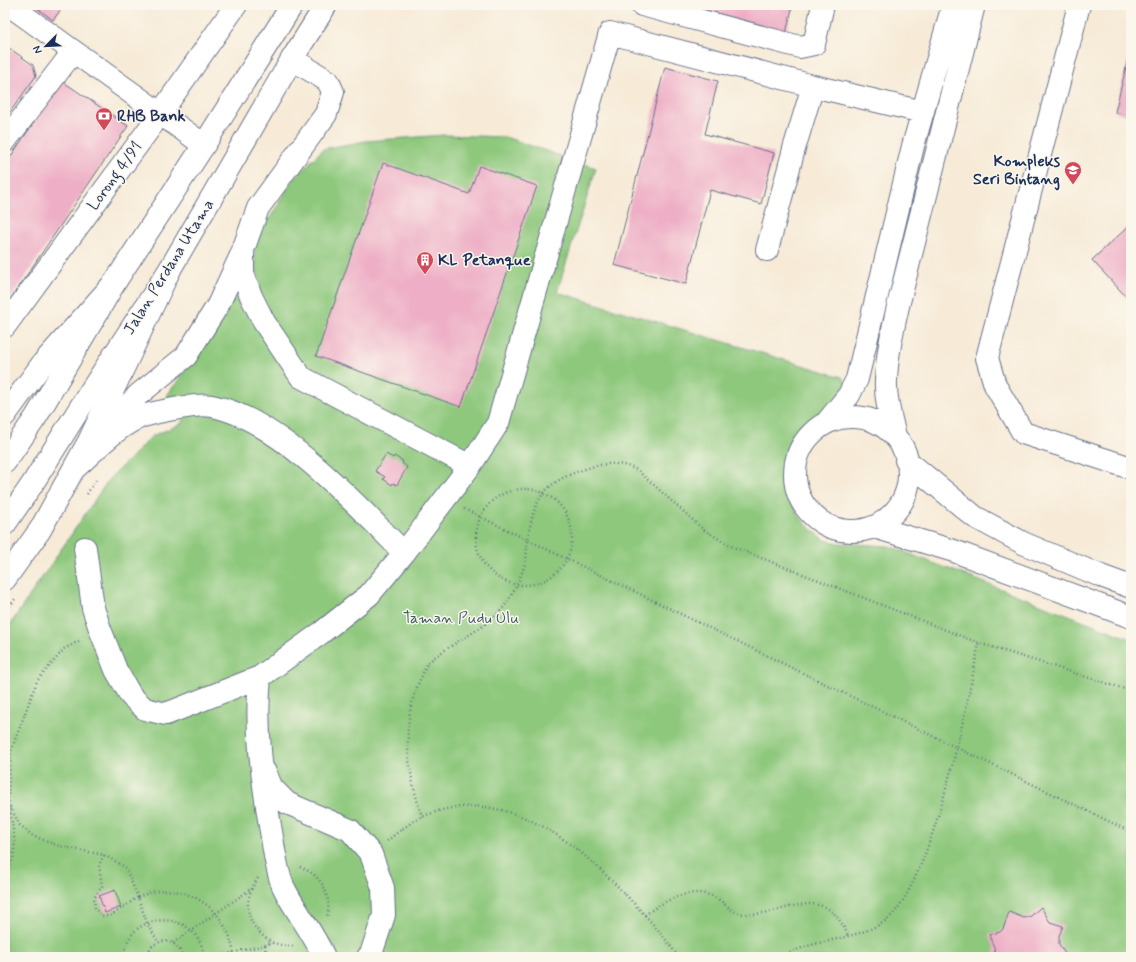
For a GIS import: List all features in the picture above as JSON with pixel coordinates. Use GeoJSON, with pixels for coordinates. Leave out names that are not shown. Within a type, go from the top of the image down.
{"type":"FeatureCollection","features":[{"type":"Feature","properties":{"kind":"main road"},"geometry":{"type":"LineString","coordinates":[[9,5],[204,146]]}},
{"type":"Feature","properties":{"kind":"main road","name":"Lorong 4/91"},"geometry":{"type":"LineString","coordinates":[[5,326],[160,114],[236,5]]}},
{"type":"Feature","properties":{"kind":"main road"},"geometry":{"type":"LineString","coordinates":[[5,462],[36,417],[115,282],[204,146],[292,5]]}},
{"type":"Feature","properties":{"kind":"main road","name":"Jalan Perdana Utama"},"geometry":{"type":"LineString","coordinates":[[5,524],[170,269],[292,59],[326,5]]}},
{"type":"Feature","properties":{"kind":"main road"},"geometry":{"type":"LineString","coordinates":[[642,5],[800,47],[814,44],[823,5]]}},
{"type":"Feature","properties":{"kind":"main road"},"geometry":{"type":"LineString","coordinates":[[953,5],[923,112],[857,379],[849,395],[827,422],[811,434],[800,450],[795,468],[796,488],[804,506],[818,520],[835,529],[854,532],[874,528],[889,518],[901,505],[908,488],[909,470],[896,436],[889,410],[886,382],[890,346],[899,302],[974,5]]}},
{"type":"Feature","properties":{"kind":"main road"},"geometry":{"type":"LineString","coordinates":[[1079,5],[988,358],[995,385],[1023,433],[1131,468]]}},
{"type":"Feature","properties":{"kind":"main road"},"geometry":{"type":"LineString","coordinates":[[85,548],[93,608],[116,670],[132,696],[145,710],[166,714],[260,677],[369,596],[404,553],[470,466],[498,423],[610,33],[813,86],[923,112]]}},
{"type":"Feature","properties":{"kind":"main road"},"geometry":{"type":"LineString","coordinates":[[5,141],[73,52]]}},
{"type":"Feature","properties":{"kind":"main road"},"geometry":{"type":"LineString","coordinates":[[94,452],[116,418],[138,395],[186,356],[218,305],[243,250],[258,208],[326,114],[333,92],[328,81],[292,59]]}},
{"type":"Feature","properties":{"kind":"main road"},"geometry":{"type":"LineString","coordinates":[[768,250],[794,149],[813,86]]}},
{"type":"Feature","properties":{"kind":"main road"},"geometry":{"type":"LineString","coordinates":[[243,250],[243,274],[251,296],[264,322],[301,377],[470,466]]}},
{"type":"Feature","properties":{"kind":"main road"},"geometry":{"type":"LineString","coordinates":[[12,586],[88,441],[170,269]]}},
{"type":"Feature","properties":{"kind":"main road"},"geometry":{"type":"LineString","coordinates":[[5,415],[43,363],[115,282]]}},
{"type":"Feature","properties":{"kind":"main road"},"geometry":{"type":"LineString","coordinates":[[72,470],[122,427],[143,416],[190,407],[211,405],[240,415],[276,435],[355,503],[404,553]]}},
{"type":"Feature","properties":{"kind":"main road"},"geometry":{"type":"LineString","coordinates":[[827,422],[845,417],[863,418],[881,424],[896,436]]}},
{"type":"Feature","properties":{"kind":"main road"},"geometry":{"type":"LineString","coordinates":[[906,460],[975,517],[1022,543],[1131,587]]}},
{"type":"Feature","properties":{"kind":"main road"},"geometry":{"type":"LineString","coordinates":[[874,528],[954,551],[1131,617]]}},
{"type":"Feature","properties":{"kind":"main road"},"geometry":{"type":"LineString","coordinates":[[260,677],[257,706],[260,762],[278,867],[283,885],[302,919],[315,936],[324,957]]}},
{"type":"Feature","properties":{"kind":"main road"},"geometry":{"type":"LineString","coordinates":[[260,762],[272,788],[287,803],[350,830],[371,854],[383,888],[384,915],[371,954],[368,957]]}},
{"type":"Feature","properties":{"kind":"path"},"geometry":{"type":"LineString","coordinates":[[422,817],[413,789],[408,762],[410,708],[428,663],[492,619],[511,596],[526,560],[527,539],[532,517],[543,493],[553,483],[585,469],[616,463],[628,466],[651,482],[704,530],[731,546],[979,643],[1131,691]]}},
{"type":"Feature","properties":{"kind":"path"},"geometry":{"type":"LineString","coordinates":[[86,495],[100,475]]}},
{"type":"Feature","properties":{"kind":"path"},"geometry":{"type":"LineString","coordinates":[[528,489],[543,493],[558,503],[568,517],[572,533],[571,550],[564,566],[552,577],[537,585],[515,586],[503,582],[490,572],[480,558],[475,542],[477,525],[480,517],[484,510],[496,497],[511,490],[528,489]]}},
{"type":"Feature","properties":{"kind":"path"},"geometry":{"type":"LineString","coordinates":[[444,500],[567,558],[1131,832]]}},
{"type":"Feature","properties":{"kind":"path"},"geometry":{"type":"LineString","coordinates":[[5,612],[12,586]]}},
{"type":"Feature","properties":{"kind":"path"},"geometry":{"type":"LineString","coordinates":[[5,876],[13,859],[15,842],[8,798],[11,751],[37,681],[64,649],[100,628]]}},
{"type":"Feature","properties":{"kind":"path"},"geometry":{"type":"LineString","coordinates":[[783,957],[799,949],[848,936],[885,922],[896,912],[904,901],[923,860],[956,748],[979,643]]}},
{"type":"Feature","properties":{"kind":"path"},"geometry":{"type":"LineString","coordinates":[[10,807],[20,825],[34,836],[59,846],[104,855],[125,867],[138,896],[147,923],[158,942]]}},
{"type":"Feature","properties":{"kind":"path"},"geometry":{"type":"LineString","coordinates":[[371,854],[406,826],[422,817],[456,808],[479,807],[499,809],[527,818],[562,837],[584,854],[645,915],[670,944],[678,957]]}},
{"type":"Feature","properties":{"kind":"path"},"geometry":{"type":"LineString","coordinates":[[104,855],[99,866],[102,886],[94,898],[94,903],[98,913],[102,916],[110,916],[138,896],[156,891],[180,892],[202,901],[216,913],[231,938],[234,957]]}},
{"type":"Feature","properties":{"kind":"path"},"geometry":{"type":"LineString","coordinates":[[273,943],[262,937],[254,927],[251,921],[248,902],[251,889],[259,877],[271,869],[278,867]]}},
{"type":"Feature","properties":{"kind":"path"},"geometry":{"type":"LineString","coordinates":[[173,943],[251,889]]}},
{"type":"Feature","properties":{"kind":"path"},"geometry":{"type":"LineString","coordinates":[[645,915],[662,903],[684,894],[701,894],[717,899],[734,912],[745,914],[757,914],[796,904],[817,904],[833,912],[843,922],[848,936]]}},
{"type":"Feature","properties":{"kind":"path"},"geometry":{"type":"LineString","coordinates":[[5,898],[7,912],[5,936]]}},
{"type":"Feature","properties":{"kind":"path"},"geometry":{"type":"LineString","coordinates":[[124,957],[124,951],[130,938],[139,928],[147,923],[166,919],[179,922],[191,930],[199,939],[204,957]]}},
{"type":"Feature","properties":{"kind":"path"},"geometry":{"type":"LineString","coordinates":[[142,957],[147,955],[151,946],[158,942],[167,941],[178,947],[183,957]]}},
{"type":"Feature","properties":{"kind":"path"},"geometry":{"type":"LineString","coordinates":[[265,945],[266,957]]}},
{"type":"Feature","properties":{"kind":"green space","name":"Taman Pudu Ulu"},"geometry":{"type":"Polygon","coordinates":[[[444,135],[505,137],[596,168],[557,292],[842,377],[847,384],[822,418],[800,438],[792,451],[788,467],[790,497],[797,513],[805,524],[825,540],[838,543],[889,546],[1131,639],[1131,957],[5,957],[5,632],[109,479],[152,436],[181,424],[189,407],[163,401],[200,350],[231,291],[241,307],[260,284],[255,265],[254,245],[292,181],[323,149],[366,141],[444,135]]]}},
{"type":"Feature","properties":{"kind":"building"},"geometry":{"type":"Polygon","coordinates":[[[33,5],[64,5],[53,20],[33,5]]]}},
{"type":"Feature","properties":{"kind":"building"},"geometry":{"type":"Polygon","coordinates":[[[706,5],[793,5],[786,33],[704,12],[706,5]]]}},
{"type":"Feature","properties":{"kind":"building"},"geometry":{"type":"Polygon","coordinates":[[[5,45],[33,65],[36,76],[5,119],[5,45]]]}},
{"type":"Feature","properties":{"kind":"building"},"geometry":{"type":"Polygon","coordinates":[[[1131,51],[1131,116],[1115,112],[1131,51]]]}},
{"type":"Feature","properties":{"kind":"building"},"geometry":{"type":"Polygon","coordinates":[[[665,67],[718,81],[705,134],[774,153],[761,204],[710,190],[686,284],[614,265],[665,67]]]}},
{"type":"Feature","properties":{"kind":"building"},"geometry":{"type":"Polygon","coordinates":[[[62,81],[128,126],[5,307],[5,165],[62,81]]]}},
{"type":"Feature","properties":{"kind":"building","name":"KL Petanque"},"geometry":{"type":"Polygon","coordinates":[[[383,163],[469,194],[479,166],[537,186],[461,407],[316,356],[383,163]]]}},
{"type":"Feature","properties":{"kind":"building"},"geometry":{"type":"Polygon","coordinates":[[[1131,224],[1131,302],[1092,260],[1131,224]]]}},
{"type":"Feature","properties":{"kind":"building"},"geometry":{"type":"Polygon","coordinates":[[[386,454],[403,461],[402,463],[407,467],[397,485],[393,483],[392,485],[383,479],[385,477],[375,471],[386,454]]]}},
{"type":"Feature","properties":{"kind":"building"},"geometry":{"type":"Polygon","coordinates":[[[115,890],[121,907],[105,913],[99,896],[115,890]]]}},
{"type":"Feature","properties":{"kind":"building"},"geometry":{"type":"Polygon","coordinates":[[[1041,907],[1050,922],[1063,926],[1059,936],[1059,944],[1067,957],[995,957],[994,947],[989,935],[1000,932],[1003,929],[1009,912],[1024,918],[1031,916],[1041,907]]]}},
{"type":"Feature","properties":{"kind":"place","name":"RHB Bank"},"geometry":{"type":"Point","coordinates":[104,131]}},
{"type":"Feature","properties":{"kind":"place","name":"Kompleks Seri Bintang"},"geometry":{"type":"Point","coordinates":[1073,185]}},
{"type":"Feature","properties":{"kind":"place","name":"KL Petanque"},"geometry":{"type":"Point","coordinates":[425,275]}}]}
